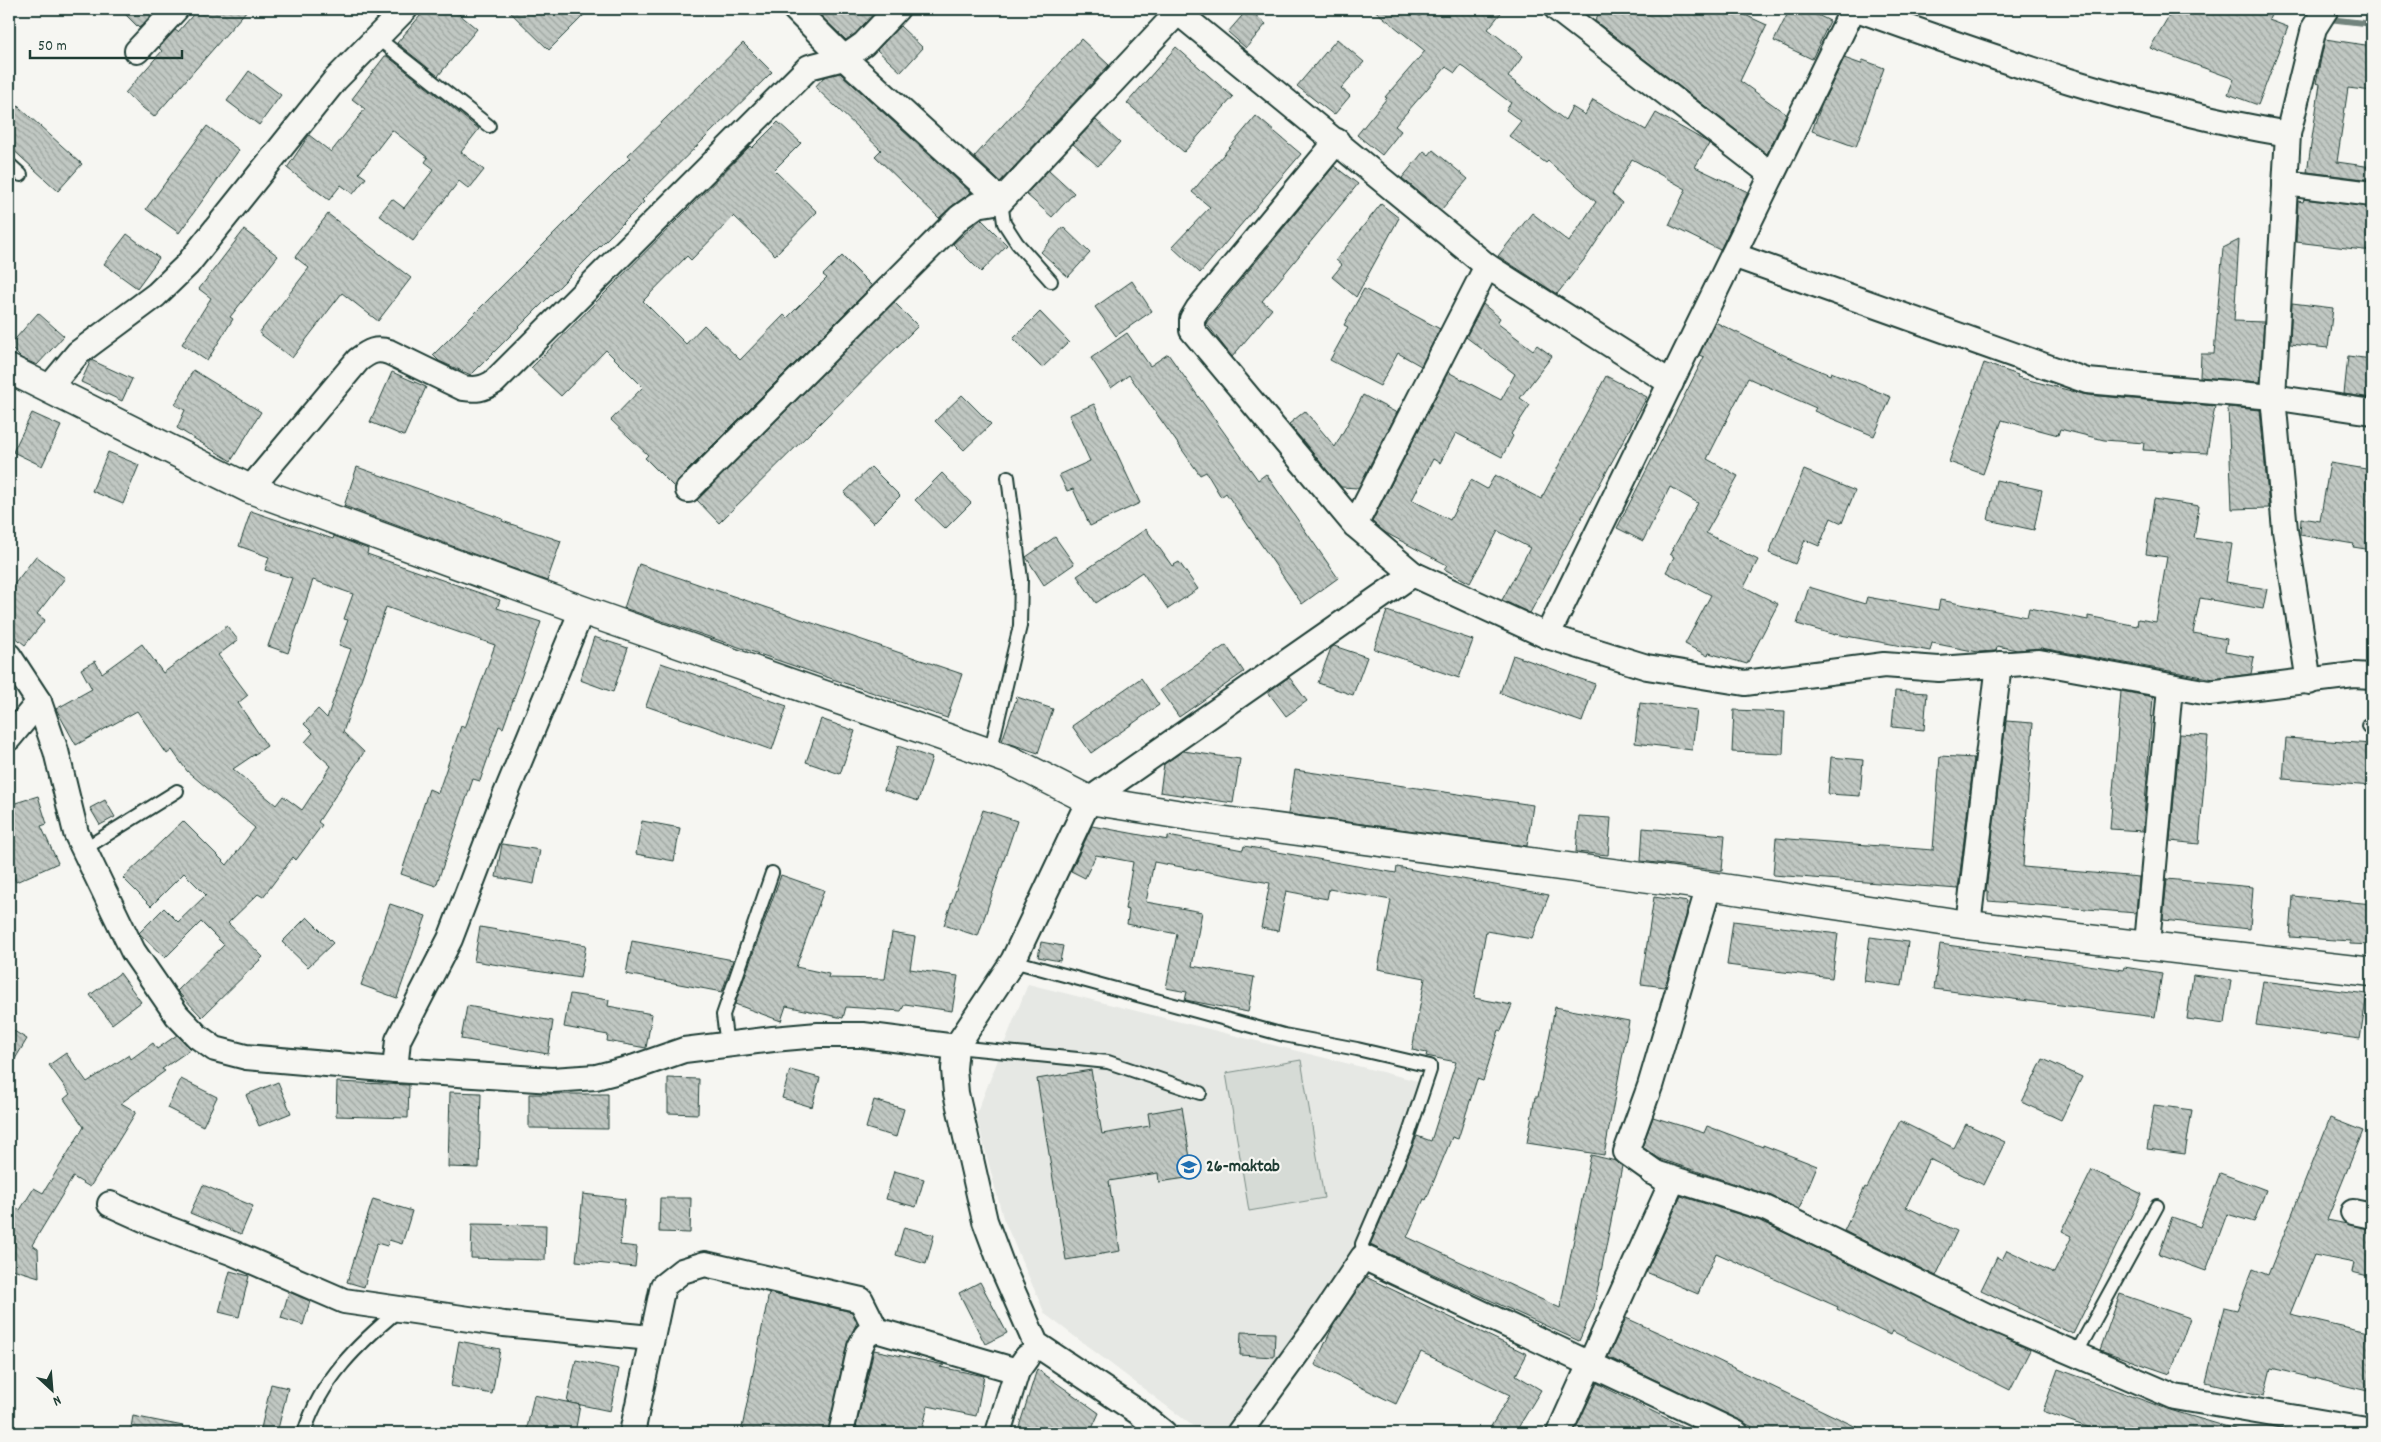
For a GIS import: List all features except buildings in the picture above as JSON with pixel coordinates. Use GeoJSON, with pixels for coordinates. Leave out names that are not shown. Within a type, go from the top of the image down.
{"type":"FeatureCollection","features":[{"type":"Feature","properties":{"kind":"street"},"geometry":{"type":"LineString","coordinates":[[137,51],[176,9]]}},
{"type":"Feature","properties":{"kind":"street"},"geometry":{"type":"LineString","coordinates":[[48,389],[78,353],[156,295],[187,265],[335,80],[405,9]]}},
{"type":"Feature","properties":{"kind":"street"},"geometry":{"type":"LineString","coordinates":[[795,9],[844,58],[1001,201]]}},
{"type":"Feature","properties":{"kind":"street"},"geometry":{"type":"LineString","coordinates":[[250,490],[358,360],[369,352],[379,349],[389,352],[463,388],[475,390],[485,388],[494,382],[809,67],[844,58],[864,44],[897,9]]}},
{"type":"Feature","properties":{"kind":"street"},"geometry":{"type":"LineString","coordinates":[[1557,9],[1772,175]]}},
{"type":"Feature","properties":{"kind":"street"},"geometry":{"type":"LineString","coordinates":[[1547,636],[1853,9]]}},
{"type":"Feature","properties":{"kind":"street"},"geometry":{"type":"LineString","coordinates":[[1857,9],[1978,53],[2091,87],[2231,124],[2288,134]]}},
{"type":"Feature","properties":{"kind":"street"},"geometry":{"type":"LineString","coordinates":[[2309,682],[2285,530],[2273,397],[2288,134],[2314,28],[2326,9]]}},
{"type":"Feature","properties":{"kind":"street"},"geometry":{"type":"LineString","coordinates":[[688,490],[960,217],[977,205],[1001,201],[1176,10],[1338,141],[1487,266],[1671,383]]}},
{"type":"Feature","properties":{"kind":"street"},"geometry":{"type":"LineString","coordinates":[[1338,141],[1198,310],[1192,319],[1192,330],[1355,525],[1413,574],[1547,636],[1647,667],[1745,683],[1884,665],[1939,669],[2039,662],[2209,693],[2354,675],[2372,676]]}},
{"type":"Feature","properties":{"kind":"street"},"geometry":{"type":"LineString","coordinates":[[2286,183],[2372,194]]}},
{"type":"Feature","properties":{"kind":"street"},"geometry":{"type":"LineString","coordinates":[[1733,255],[2087,382],[2273,397],[2372,412]]}},
{"type":"Feature","properties":{"kind":"street"},"geometry":{"type":"LineString","coordinates":[[1355,525],[1487,266]]}},
{"type":"Feature","properties":{"kind":"street"},"geometry":{"type":"LineString","coordinates":[[9,369],[250,490],[582,610],[1010,760],[1089,800],[1205,818],[1709,886],[1968,925],[2147,944],[2372,972]]}},
{"type":"Feature","properties":{"kind":"street"},"geometry":{"type":"LineString","coordinates":[[1164,1433],[1138,1412],[1036,1344],[1003,1269],[985,1221],[957,1101],[954,1070],[956,1047],[1013,961],[1089,800],[1413,574]]}},
{"type":"Feature","properties":{"kind":"street"},"geometry":{"type":"LineString","coordinates":[[395,1070],[398,1040],[450,938],[500,808],[582,610]]}},
{"type":"Feature","properties":{"kind":"street"},"geometry":{"type":"LineString","coordinates":[[9,656],[39,702],[56,751],[76,833],[133,952],[177,1015],[205,1043],[224,1053],[246,1057],[395,1070],[552,1080],[596,1077],[636,1067],[684,1050],[818,1035],[863,1035],[956,1047]]}},
{"type":"Feature","properties":{"kind":"street"},"geometry":{"type":"LineString","coordinates":[[1968,925],[1999,664]]}},
{"type":"Feature","properties":{"kind":"street"},"geometry":{"type":"LineString","coordinates":[[2147,944],[2170,687]]}},
{"type":"Feature","properties":{"kind":"street"},"geometry":{"type":"LineString","coordinates":[[9,738],[39,702]]}},
{"type":"Feature","properties":{"kind":"street"},"geometry":{"type":"LineString","coordinates":[[1559,1433],[1671,1184],[1626,1152],[1650,1086],[1709,886]]}},
{"type":"Feature","properties":{"kind":"street"},"geometry":{"type":"LineString","coordinates":[[1652,1172],[1765,1208],[1987,1316],[2175,1396],[2372,1431]]}},
{"type":"Feature","properties":{"kind":"street"},"geometry":{"type":"LineString","coordinates":[[110,1204],[150,1222],[234,1253],[344,1301],[504,1324],[652,1338]]}},
{"type":"Feature","properties":{"kind":"street"},"geometry":{"type":"LineString","coordinates":[[1238,1433],[1316,1327],[1363,1257],[1736,1433]]}},
{"type":"Feature","properties":{"kind":"street"},"geometry":{"type":"LineString","coordinates":[[632,1433],[663,1286],[682,1271],[705,1264],[861,1300],[876,1330]]}},
{"type":"Feature","properties":{"kind":"street"},"geometry":{"type":"LineString","coordinates":[[841,1433],[860,1347],[866,1335],[876,1330],[1017,1371]]}},
{"type":"Feature","properties":{"kind":"street"},"geometry":{"type":"LineString","coordinates":[[998,1433],[1017,1371],[1036,1344]]}},
{"type":"Feature","properties":{"kind":"lane"},"geometry":{"type":"LineString","coordinates":[[376,37],[489,126]]}},
{"type":"Feature","properties":{"kind":"lane"},"geometry":{"type":"LineString","coordinates":[[9,164],[21,175]]}},
{"type":"Feature","properties":{"kind":"lane"},"geometry":{"type":"LineString","coordinates":[[1001,201],[1004,223],[1017,242],[1051,282]]}},
{"type":"Feature","properties":{"kind":"lane"},"geometry":{"type":"LineString","coordinates":[[990,753],[1020,626],[1021,579],[1008,477]]}},
{"type":"Feature","properties":{"kind":"lane"},"geometry":{"type":"LineString","coordinates":[[84,849],[177,791]]}},
{"type":"Feature","properties":{"kind":"lane"},"geometry":{"type":"LineString","coordinates":[[727,1045],[723,1015],[772,873]]}},
{"type":"Feature","properties":{"kind":"lane"},"geometry":{"type":"LineString","coordinates":[[1013,961],[1284,1035],[1430,1066],[1406,1142],[1362,1244],[1363,1257]]}},
{"type":"Feature","properties":{"kind":"lane"},"geometry":{"type":"LineString","coordinates":[[956,1047],[1108,1062],[1200,1092]]}},
{"type":"Feature","properties":{"kind":"lane"},"geometry":{"type":"LineString","coordinates":[[2076,1354],[2157,1206]]}},
{"type":"Feature","properties":{"kind":"lane"},"geometry":{"type":"LineString","coordinates":[[304,1433],[311,1411],[335,1370],[377,1328],[400,1309]]}},
{"type":"Feature","properties":{"kind":"shaded area","name":"26-maktab"},"geometry":{"type":"Polygon","coordinates":[[[1028,984],[1422,1082],[1353,1253],[1230,1430],[1223,1433],[1202,1433],[1045,1314],[1003,1218],[976,1115],[1028,984]]]}},
{"type":"Feature","properties":{"kind":"shaded area"},"geometry":{"type":"Polygon","coordinates":[[[1301,1060],[1324,1198],[1249,1211],[1226,1073],[1301,1060]]]}},
{"type":"Feature","properties":{"kind":"waterway"},"geometry":{"type":"LineString","coordinates":[[2329,19],[2372,24]]}},
{"type":"Feature","properties":{"kind":"place","name":"26-maktab"},"geometry":{"type":"Point","coordinates":[1189,1167]}}]}
